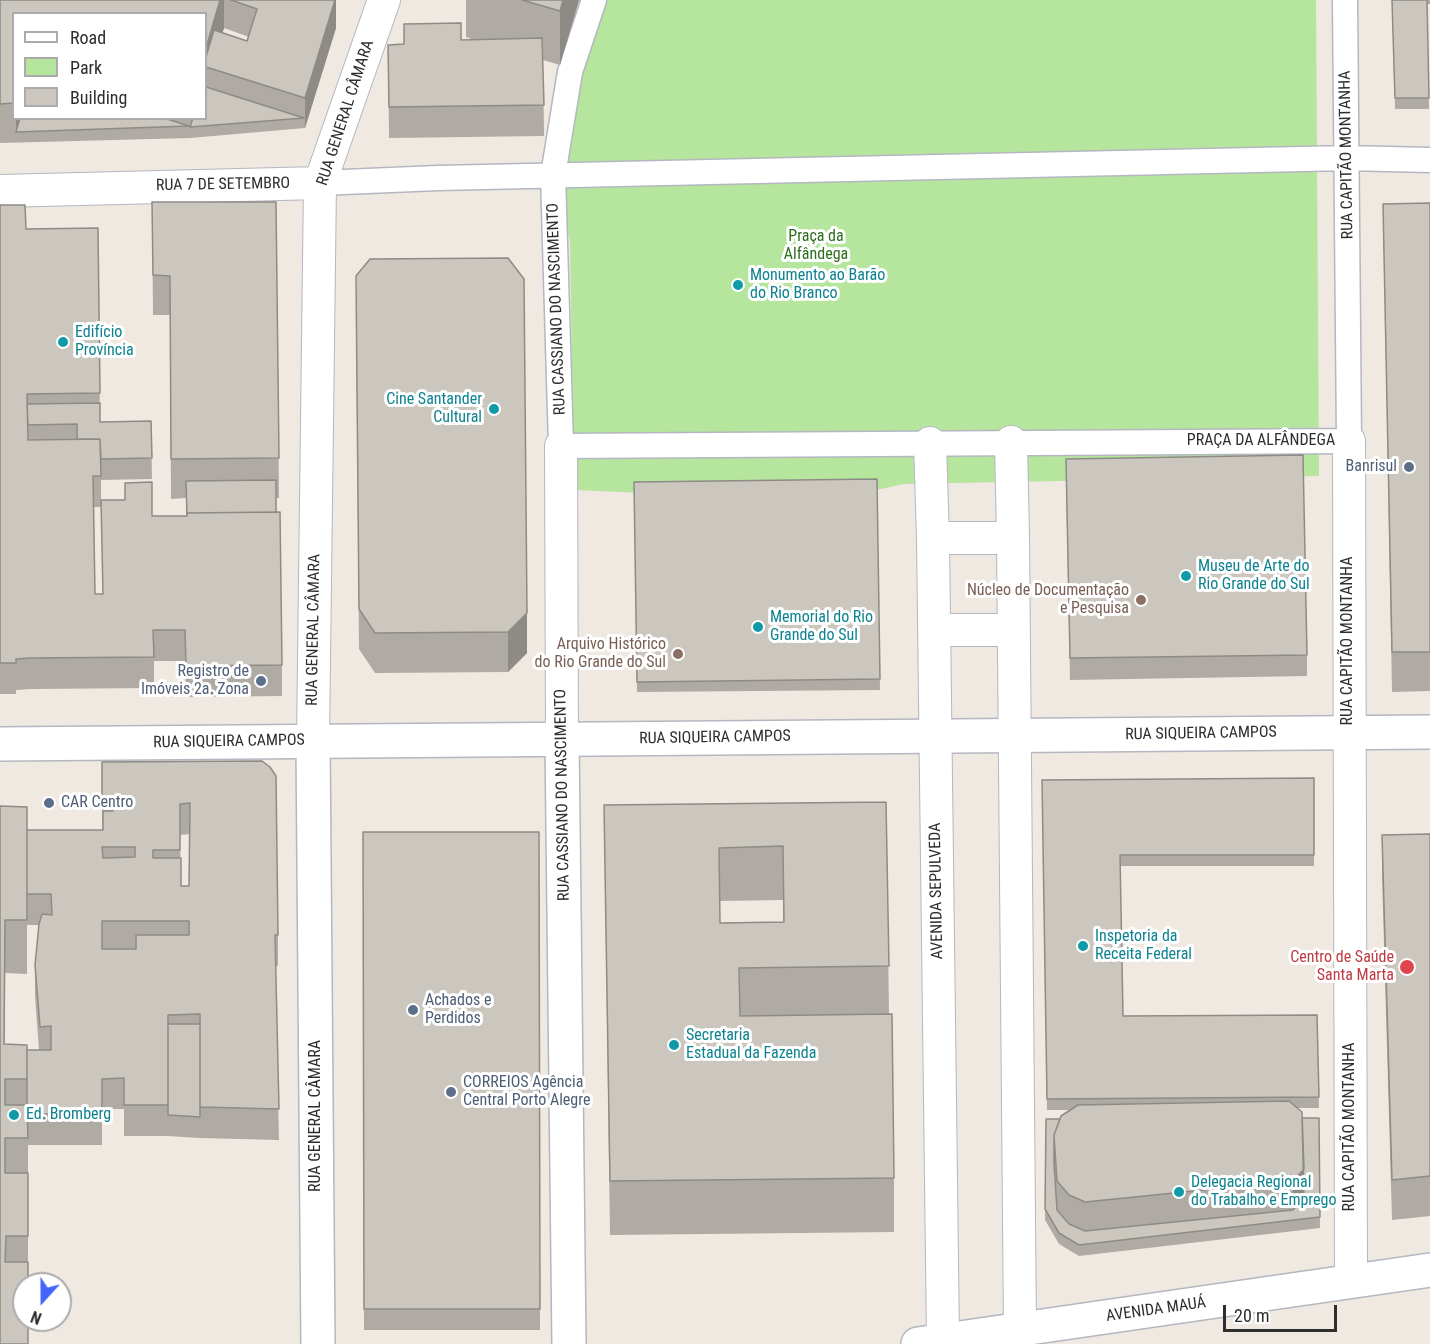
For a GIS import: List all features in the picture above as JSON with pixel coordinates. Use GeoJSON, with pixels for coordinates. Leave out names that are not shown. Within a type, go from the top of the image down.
{"type":"FeatureCollection","features":[{"type":"Feature","properties":{"kind":"main road","name":"RUA SIQUEIRA CAMPOS"},"geometry":{"type":"LineString","coordinates":[[0,744],[1430,732]]}},
{"type":"Feature","properties":{"kind":"main road","name":"RUA CASSIANO DO NASCIMENTO"},"geometry":{"type":"LineString","coordinates":[[562,739],[569,1344]]}},
{"type":"Feature","properties":{"kind":"main road","name":"RUA GENERAL CÂMARA"},"geometry":{"type":"LineString","coordinates":[[313,741],[318,1344]]}},
{"type":"Feature","properties":{"kind":"main road","name":"AVENIDA MAUÁ"},"geometry":{"type":"LineString","coordinates":[[931,1342],[1430,1270]]}},
{"type":"Feature","properties":{"kind":"street","name":"RUA GENERAL CÂMARA"},"geometry":{"type":"LineString","coordinates":[[313,741],[320,183],[384,0]]}},
{"type":"Feature","properties":{"kind":"street"},"geometry":{"type":"LineString","coordinates":[[594,0],[570,72],[553,175],[1347,158],[1430,160]]}},
{"type":"Feature","properties":{"kind":"street","name":"RUA CAPITÃO MONTANHA"},"geometry":{"type":"LineString","coordinates":[[1345,0],[1349,441],[1351,1281]]}},
{"type":"Feature","properties":{"kind":"street","name":"RUA 7 DE SETEMBRO"},"geometry":{"type":"LineString","coordinates":[[0,191],[553,175]]}},
{"type":"Feature","properties":{"kind":"street","name":"RUA CASSIANO DO NASCIMENTO"},"geometry":{"type":"LineString","coordinates":[[553,175],[561,446],[562,739]]}},
{"type":"Feature","properties":{"kind":"street","name":"PRAÇA DA ALFÂNDEGA"},"geometry":{"type":"LineString","coordinates":[[561,446],[1349,441]]}},
{"type":"Feature","properties":{"kind":"street","name":"AVENIDA SEPULVEDA"},"geometry":{"type":"LineString","coordinates":[[930,442],[935,736],[931,1342]]}},
{"type":"Feature","properties":{"kind":"street"},"geometry":{"type":"LineString","coordinates":[[1011,442],[1020,1329]]}},
{"type":"Feature","properties":{"kind":"street"},"geometry":{"type":"LineString","coordinates":[[933,538],[1013,538]]}},
{"type":"Feature","properties":{"kind":"street"},"geometry":{"type":"LineString","coordinates":[[934,630],[1014,630]]}},
{"type":"Feature","properties":{"kind":"green space","name":"Praça da Alfândega"},"geometry":{"type":"Polygon","coordinates":[[[579,0],[1316,0],[1319,476],[903,484],[877,490],[644,493],[574,490],[570,241],[553,175],[559,65],[579,0]]]}},
{"type":"Feature","properties":{"kind":"building"},"geometry":{"type":"Polygon","coordinates":[[[0,0],[220,0],[207,45],[207,12],[12,12],[12,103],[0,104],[0,0]]]}},
{"type":"Feature","properties":{"kind":"building"},"geometry":{"type":"Polygon","coordinates":[[[231,0],[335,0],[305,98],[207,67],[207,54],[214,30],[247,41],[257,9],[231,0]]]}},
{"type":"Feature","properties":{"kind":"building"},"geometry":{"type":"Polygon","coordinates":[[[522,0],[563,0],[560,11],[522,0]]]}},
{"type":"Feature","properties":{"kind":"building"},"geometry":{"type":"Polygon","coordinates":[[[1392,0],[1427,0],[1429,98],[1395,98],[1392,0]]]}},
{"type":"Feature","properties":{"kind":"building"},"geometry":{"type":"Polygon","coordinates":[[[461,23],[461,40],[542,38],[544,105],[389,107],[388,45],[404,44],[404,24],[461,23]]]}},
{"type":"Feature","properties":{"kind":"building"},"geometry":{"type":"Polygon","coordinates":[[[207,87],[304,118],[190,127],[192,120],[207,120],[207,87]]]}},
{"type":"Feature","properties":{"kind":"building"},"geometry":{"type":"Polygon","coordinates":[[[19,120],[170,120],[189,126],[16,132],[19,120]]]}},
{"type":"Feature","properties":{"kind":"building"},"geometry":{"type":"Polygon","coordinates":[[[152,202],[276,202],[279,458],[171,459],[170,276],[153,275],[152,202]]]}},
{"type":"Feature","properties":{"kind":"building","name":"Banrisul"},"geometry":{"type":"Polygon","coordinates":[[[1430,203],[1430,652],[1392,652],[1383,204],[1430,203]]]}},
{"type":"Feature","properties":{"kind":"building"},"geometry":{"type":"Polygon","coordinates":[[[0,205],[25,205],[26,229],[98,228],[100,393],[27,394],[28,440],[100,439],[101,476],[93,476],[95,594],[103,594],[101,500],[125,500],[125,483],[152,482],[152,516],[187,516],[187,513],[280,512],[282,665],[186,666],[185,630],[153,630],[154,657],[31,658],[16,659],[16,663],[0,663],[0,205]]]}},
{"type":"Feature","properties":{"kind":"building"},"geometry":{"type":"Polygon","coordinates":[[[508,258],[524,279],[527,613],[508,632],[375,633],[359,609],[356,276],[370,259],[508,258]]]}},
{"type":"Feature","properties":{"kind":"building"},"geometry":{"type":"Polygon","coordinates":[[[100,403],[100,422],[151,421],[152,458],[101,459],[100,439],[77,439],[77,424],[28,425],[27,404],[100,403]]]}},
{"type":"Feature","properties":{"kind":"building","name":"Museu de Arte do Rio Grande do Sul"},"geometry":{"type":"Polygon","coordinates":[[[1303,455],[1307,655],[1070,658],[1066,459],[1303,455]]]}},
{"type":"Feature","properties":{"kind":"building","name":"Memorial do Rio Grande do Sul"},"geometry":{"type":"Polygon","coordinates":[[[877,479],[880,679],[637,682],[634,482],[877,479]]]}},
{"type":"Feature","properties":{"kind":"building"},"geometry":{"type":"Polygon","coordinates":[[[276,480],[276,512],[187,513],[187,516],[186,481],[276,480]]]}},
{"type":"Feature","properties":{"kind":"building"},"geometry":{"type":"Polygon","coordinates":[[[262,761],[276,776],[278,935],[275,935],[279,1109],[200,1107],[200,1014],[168,1015],[168,1105],[124,1105],[124,1078],[102,1079],[102,1114],[27,1114],[27,1050],[51,1050],[51,1026],[40,1027],[35,965],[42,914],[52,915],[51,894],[27,894],[27,830],[103,830],[103,811],[113,811],[113,802],[102,802],[102,762],[262,761]],[[190,803],[180,804],[180,850],[153,850],[153,858],[181,858],[181,886],[189,886],[190,803]],[[102,847],[103,858],[135,857],[135,847],[102,847]],[[102,921],[102,949],[136,949],[136,935],[189,935],[189,921],[102,921]]]}},
{"type":"Feature","properties":{"kind":"building","name":"Inspetoria da Receita Federal"},"geometry":{"type":"Polygon","coordinates":[[[1314,778],[1314,855],[1120,855],[1123,1016],[1317,1015],[1319,1097],[1047,1099],[1042,780],[1314,778]]]}},
{"type":"Feature","properties":{"kind":"building","name":"Secretaria Estadual da Fazenda"},"geometry":{"type":"Polygon","coordinates":[[[886,802],[889,966],[739,968],[740,1016],[892,1014],[894,1178],[610,1181],[604,805],[886,802]],[[783,846],[719,848],[720,923],[784,922],[783,846]]]}},
{"type":"Feature","properties":{"kind":"building","name":"Ed. Bromberg"},"geometry":{"type":"Polygon","coordinates":[[[0,806],[27,807],[27,920],[5,920],[4,1044],[27,1045],[27,1079],[5,1079],[5,1105],[27,1105],[28,1138],[5,1138],[5,1173],[28,1173],[28,1236],[6,1236],[5,1262],[28,1262],[28,1272],[12,1272],[12,1332],[28,1332],[28,1344],[0,1344],[0,806]]]}},
{"type":"Feature","properties":{"kind":"building","name":"CORREIOS Agência Central Porto Alegre"},"geometry":{"type":"Polygon","coordinates":[[[363,832],[539,832],[540,1309],[364,1309],[363,832]]]}},
{"type":"Feature","properties":{"kind":"building","name":"Centro de Saúde Santa Marta"},"geometry":{"type":"Polygon","coordinates":[[[1430,834],[1430,1176],[1392,1180],[1382,835],[1430,834]]]}},
{"type":"Feature","properties":{"kind":"building"},"geometry":{"type":"Polygon","coordinates":[[[168,1024],[200,1024],[200,1117],[168,1115],[168,1024]]]}},
{"type":"Feature","properties":{"kind":"building"},"geometry":{"type":"Polygon","coordinates":[[[1289,1101],[1302,1112],[1304,1169],[1293,1181],[1085,1202],[1069,1195],[1057,1181],[1054,1135],[1061,1116],[1078,1105],[1289,1101]]]}},
{"type":"Feature","properties":{"kind":"building"},"geometry":{"type":"Polygon","coordinates":[[[1302,1118],[1319,1118],[1320,1217],[1079,1245],[1059,1233],[1045,1209],[1046,1119],[1060,1119],[1054,1135],[1057,1210],[1069,1224],[1085,1231],[1293,1210],[1304,1198],[1302,1118]]]}},
{"type":"Feature","properties":{"kind":"place","name":"Monumento ao Barão do Rio Branco"},"geometry":{"type":"Point","coordinates":[738,285]}},
{"type":"Feature","properties":{"kind":"place","name":"Edifício Província"},"geometry":{"type":"Point","coordinates":[63,342]}},
{"type":"Feature","properties":{"kind":"place","name":"Cine Santander Cultural"},"geometry":{"type":"Point","coordinates":[494,409]}},
{"type":"Feature","properties":{"kind":"place","name":"Banrisul"},"geometry":{"type":"Point","coordinates":[1409,467]}},
{"type":"Feature","properties":{"kind":"place","name":"Museu de Arte do Rio Grande do Sul"},"geometry":{"type":"Point","coordinates":[1186,576]}},
{"type":"Feature","properties":{"kind":"place","name":"Núcleo de Documentação e Pesquisa"},"geometry":{"type":"Point","coordinates":[1141,600]}},
{"type":"Feature","properties":{"kind":"place","name":"Memorial do Rio Grande do Sul"},"geometry":{"type":"Point","coordinates":[758,627]}},
{"type":"Feature","properties":{"kind":"place","name":"Arquivo Histórico do Rio Grande do Sul"},"geometry":{"type":"Point","coordinates":[678,654]}},
{"type":"Feature","properties":{"kind":"place","name":"Registro de Imóveis 2a. Zona"},"geometry":{"type":"Point","coordinates":[261,681]}},
{"type":"Feature","properties":{"kind":"place","name":"CAR Centro"},"geometry":{"type":"Point","coordinates":[49,803]}},
{"type":"Feature","properties":{"kind":"place","name":"Inspetoria da Receita Federal"},"geometry":{"type":"Point","coordinates":[1083,946]}},
{"type":"Feature","properties":{"kind":"place","name":"Centro de Saúde Santa Marta"},"geometry":{"type":"Point","coordinates":[1407,967]}},
{"type":"Feature","properties":{"kind":"place","name":"Achados e Perdidos"},"geometry":{"type":"Point","coordinates":[413,1010]}},
{"type":"Feature","properties":{"kind":"place","name":"Secretaria Estadual da Fazenda"},"geometry":{"type":"Point","coordinates":[674,1045]}},
{"type":"Feature","properties":{"kind":"place","name":"CORREIOS Agência Central Porto Alegre"},"geometry":{"type":"Point","coordinates":[451,1092]}},
{"type":"Feature","properties":{"kind":"place","name":"Ed. Bromberg"},"geometry":{"type":"Point","coordinates":[14,1115]}},
{"type":"Feature","properties":{"kind":"place","name":"Delegacia Regional do Trabalho e Emprego"},"geometry":{"type":"Point","coordinates":[1179,1192]}}]}
